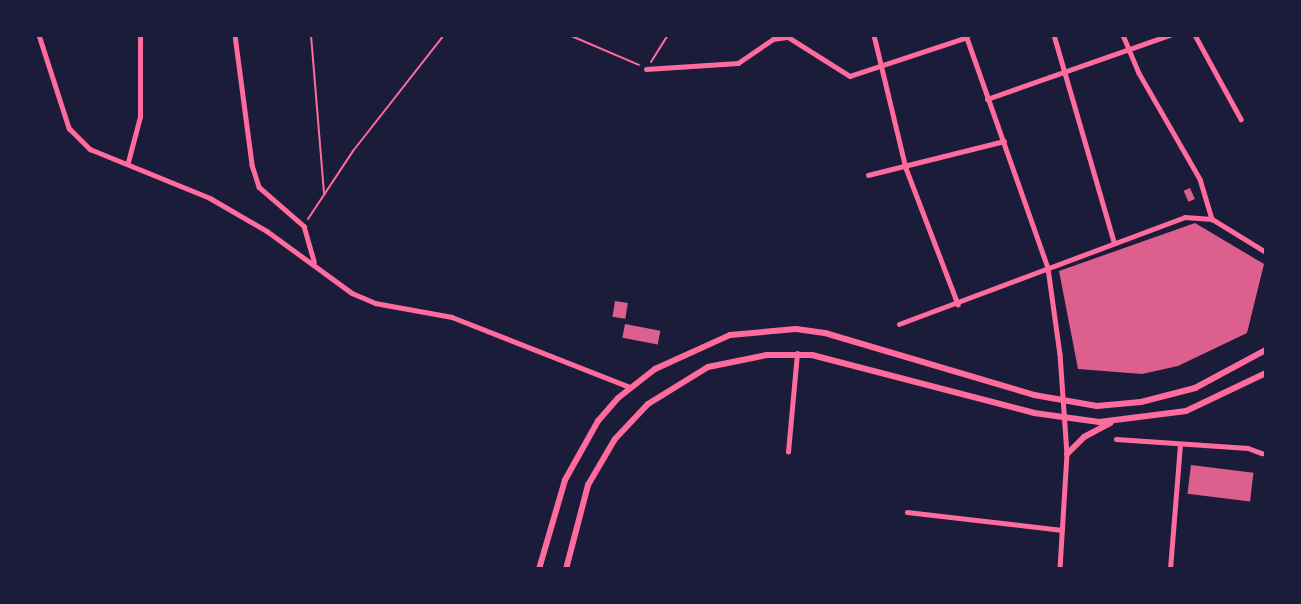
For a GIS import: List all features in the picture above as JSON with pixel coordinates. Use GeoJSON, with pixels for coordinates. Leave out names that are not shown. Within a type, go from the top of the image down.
{"type":"FeatureCollection","features":[{"type":"Feature","properties":{"kind":"main road"},"geometry":{"type":"LineString","coordinates":[[539,569],[556,503],[575,460],[598,421],[630,387],[705,344],[730,335],[796,329],[825,333],[1063,403],[1119,405],[1195,388],[1266,350]]}},
{"type":"Feature","properties":{"kind":"main road"},"geometry":{"type":"LineString","coordinates":[[566,569],[588,485],[630,419],[668,389],[709,367],[797,353],[858,363],[1063,420],[1116,422]]}},
{"type":"Feature","properties":{"kind":"main road"},"geometry":{"type":"LineString","coordinates":[[1067,454],[1091,432],[1116,422],[1204,405],[1266,373]]}},
{"type":"Feature","properties":{"kind":"street"},"geometry":{"type":"LineString","coordinates":[[38,35],[77,141],[210,198],[314,263],[352,293],[375,303],[452,317],[630,387]]}},
{"type":"Feature","properties":{"kind":"street"},"geometry":{"type":"LineString","coordinates":[[128,162],[140,117],[140,35]]}},
{"type":"Feature","properties":{"kind":"street"},"geometry":{"type":"LineString","coordinates":[[235,35],[252,165],[259,187],[304,226],[314,263]]}},
{"type":"Feature","properties":{"kind":"street"},"geometry":{"type":"LineString","coordinates":[[874,35],[906,168],[958,304]]}},
{"type":"Feature","properties":{"kind":"street"},"geometry":{"type":"LineString","coordinates":[[1054,35],[1061,71],[1114,242]]}},
{"type":"Feature","properties":{"kind":"street"},"geometry":{"type":"LineString","coordinates":[[1124,35],[1128,49],[1200,180],[1212,219]]}},
{"type":"Feature","properties":{"kind":"street"},"geometry":{"type":"LineString","coordinates":[[987,99],[1170,35]]}},
{"type":"Feature","properties":{"kind":"street"},"geometry":{"type":"LineString","coordinates":[[1195,35],[1241,118]]}},
{"type":"Feature","properties":{"kind":"street"},"geometry":{"type":"LineString","coordinates":[[646,69],[738,63],[773,39],[788,37],[850,76],[882,68],[967,36],[1048,268],[1067,454],[1060,569]]}},
{"type":"Feature","properties":{"kind":"street"},"geometry":{"type":"LineString","coordinates":[[867,175],[906,168],[1004,141]]}},
{"type":"Feature","properties":{"kind":"street"},"geometry":{"type":"LineString","coordinates":[[903,324],[1185,217],[1212,219],[1266,252]]}},
{"type":"Feature","properties":{"kind":"street"},"geometry":{"type":"LineString","coordinates":[[788,452],[797,353]]}},
{"type":"Feature","properties":{"kind":"street"},"geometry":{"type":"LineString","coordinates":[[1116,439],[1264,452],[1266,462]]}},
{"type":"Feature","properties":{"kind":"street"},"geometry":{"type":"LineString","coordinates":[[1170,569],[1180,444]]}},
{"type":"Feature","properties":{"kind":"street"},"geometry":{"type":"LineString","coordinates":[[907,512],[1063,530]]}},
{"type":"Feature","properties":{"kind":"path"},"geometry":{"type":"LineString","coordinates":[[311,35],[324,194]]}},
{"type":"Feature","properties":{"kind":"path"},"geometry":{"type":"LineString","coordinates":[[304,226],[324,194],[444,35]]}},
{"type":"Feature","properties":{"kind":"path"},"geometry":{"type":"LineString","coordinates":[[569,35],[646,69],[668,35]]}},
{"type":"Feature","properties":{"kind":"building"},"geometry":{"type":"Polygon","coordinates":[[[1190,188],[1195,199],[1188,202],[1184,191],[1190,188]]]}},
{"type":"Feature","properties":{"kind":"building"},"geometry":{"type":"Polygon","coordinates":[[[1195,223],[1264,264],[1247,333],[1178,366],[1142,374],[1078,369],[1059,271],[1195,223]]]}},
{"type":"Feature","properties":{"kind":"building"},"geometry":{"type":"Polygon","coordinates":[[[615,301],[628,303],[625,319],[612,317],[615,301]]]}},
{"type":"Feature","properties":{"kind":"building"},"geometry":{"type":"Polygon","coordinates":[[[625,324],[660,331],[658,345],[622,338],[625,324]]]}},
{"type":"Feature","properties":{"kind":"building"},"geometry":{"type":"Polygon","coordinates":[[[1191,465],[1254,473],[1250,501],[1187,494],[1191,465]]]}}]}
